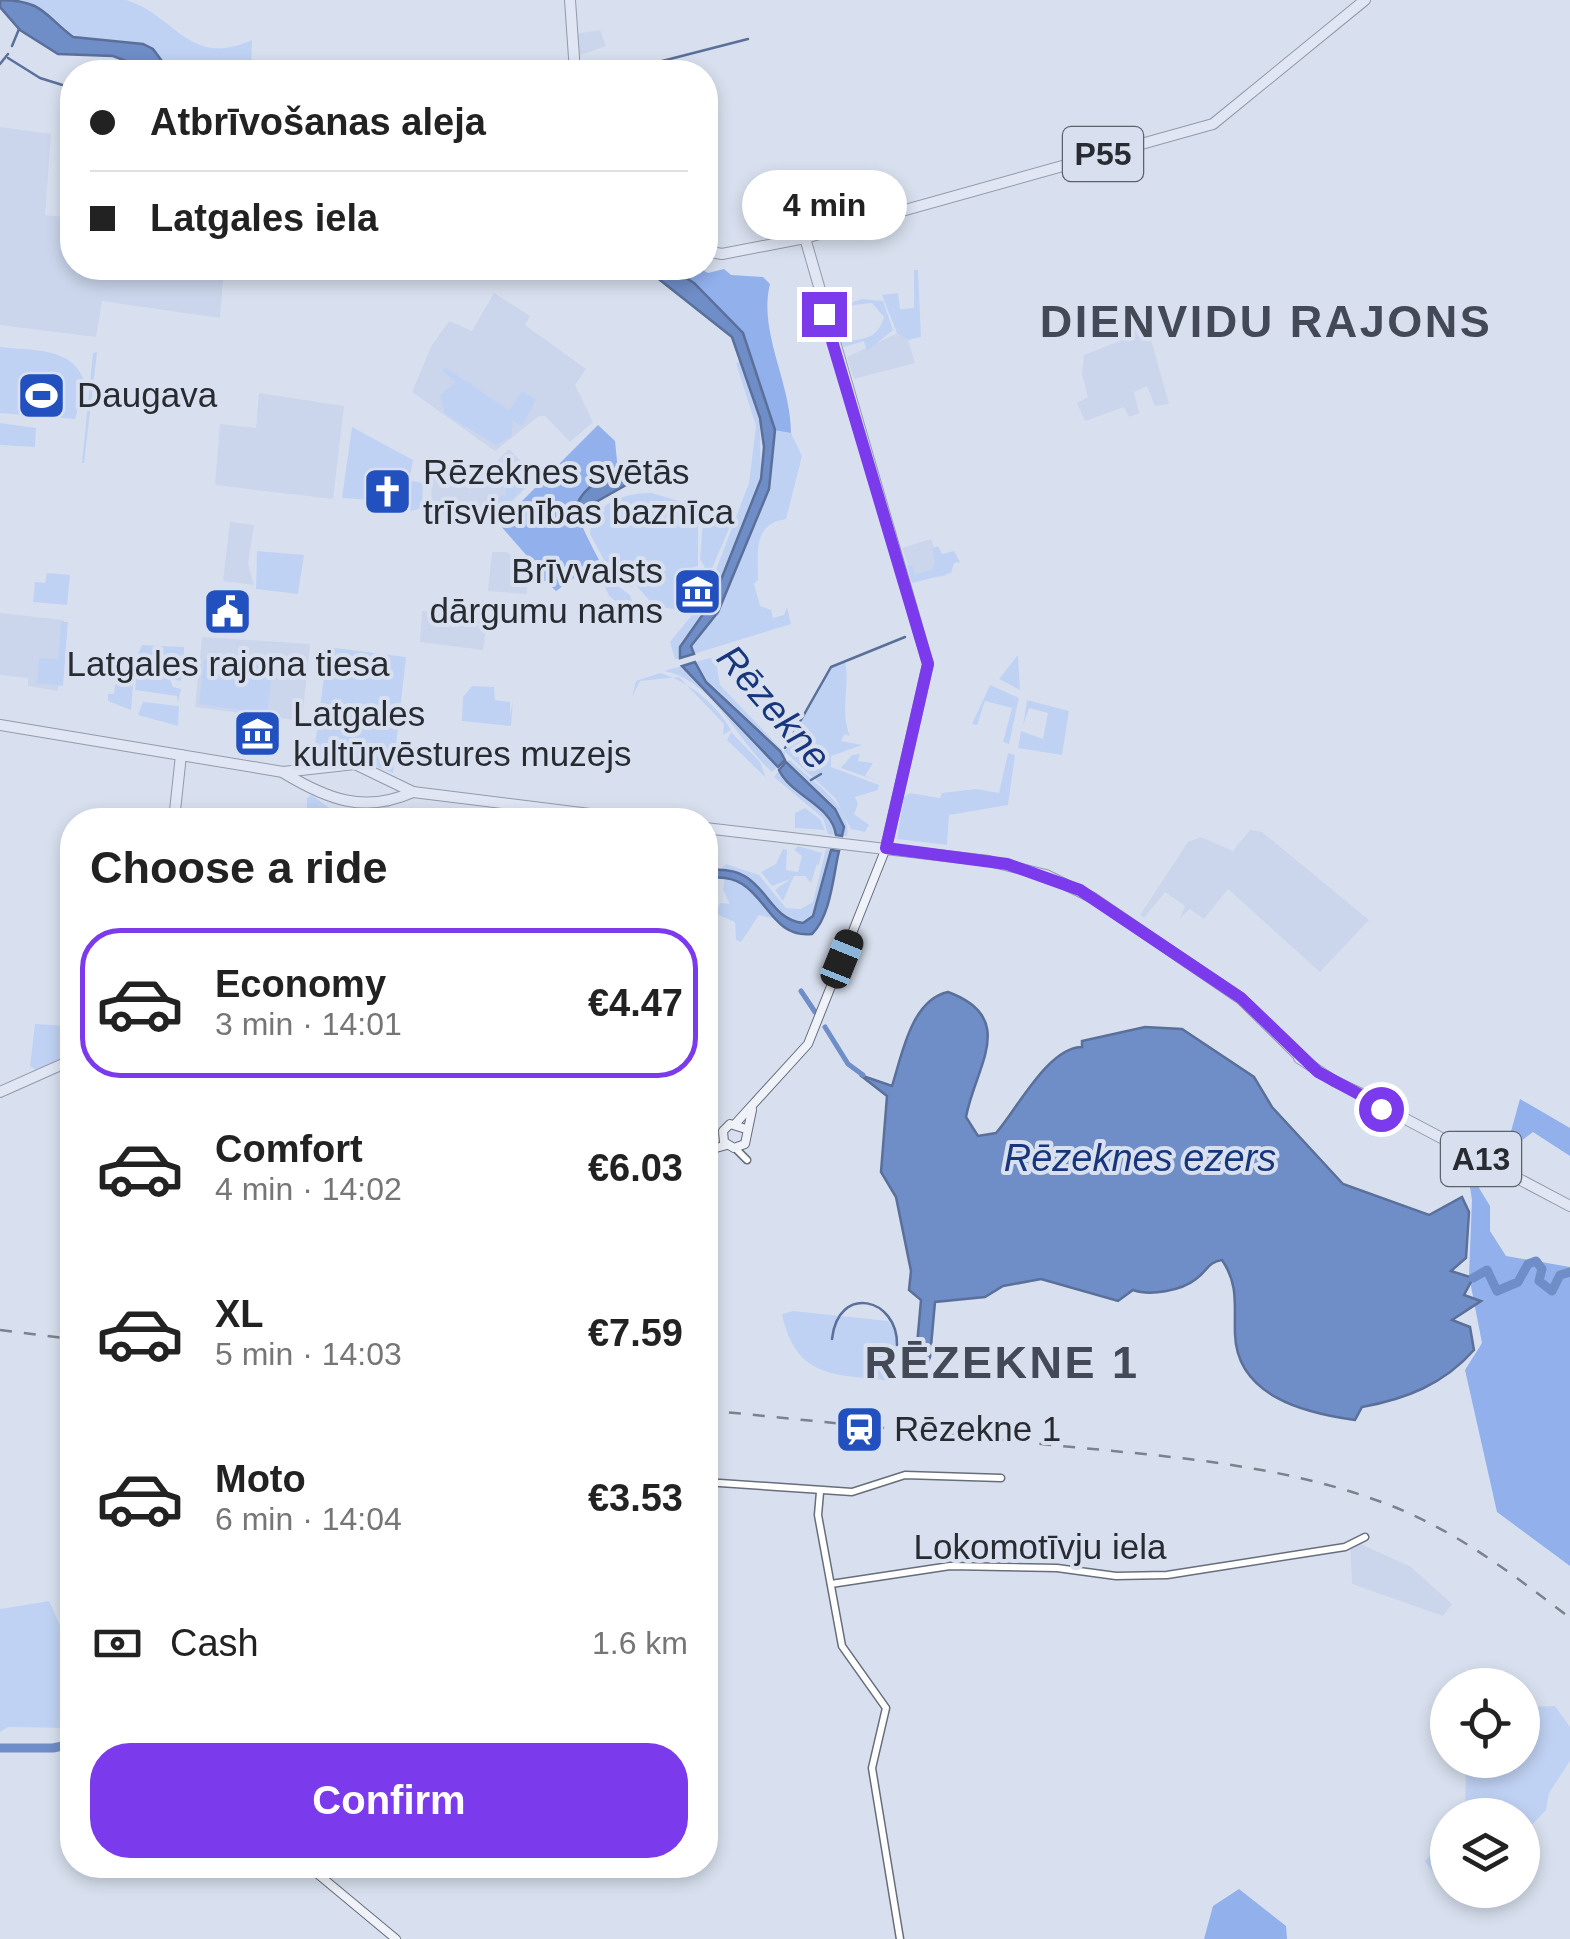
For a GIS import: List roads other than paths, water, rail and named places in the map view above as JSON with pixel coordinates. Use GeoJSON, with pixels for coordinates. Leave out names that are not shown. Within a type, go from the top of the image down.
{"type":"FeatureCollection","features":[{"type":"Feature","properties":{"kind":"main road","name":"P55"},"geometry":{"type":"LineString","coordinates":[[805,238],[1214,124],[1365,0]]}},
{"type":"Feature","properties":{"kind":"main road"},"geometry":{"type":"LineString","coordinates":[[569,3],[574,60]]}},
{"type":"Feature","properties":{"kind":"main road"},"geometry":{"type":"LineString","coordinates":[[718,253],[805,238],[928,664],[886,848],[808,1044],[718,1139]]}},
{"type":"Feature","properties":{"kind":"main road"},"geometry":{"type":"LineString","coordinates":[[0,724],[283,772],[354,764],[413,792],[542,808]]}},
{"type":"Feature","properties":{"kind":"main road"},"geometry":{"type":"LineString","coordinates":[[175,808],[181,756]]}},
{"type":"Feature","properties":{"kind":"main road"},"geometry":{"type":"LineString","coordinates":[[307,784],[313,768]]}},
{"type":"Feature","properties":{"kind":"main road"},"geometry":{"type":"LineString","coordinates":[[283,772],[348,804],[413,792]]}},
{"type":"Feature","properties":{"kind":"main road"},"geometry":{"type":"LineString","coordinates":[[391,798],[394,783]]}},
{"type":"Feature","properties":{"kind":"main road","name":"A13"},"geometry":{"type":"LineString","coordinates":[[718,829],[1007,864],[1063,882],[1241,998],[1302,1059],[1364,1097],[1570,1206]]}},
{"type":"Feature","properties":{"kind":"main road"},"geometry":{"type":"LineString","coordinates":[[0,1092],[60,1065]]}},
{"type":"Feature","properties":{"kind":"main road"},"geometry":{"type":"LineString","coordinates":[[718,1148],[745,1144],[746,1129],[758,1097]]}},
{"type":"Feature","properties":{"kind":"main road"},"geometry":{"type":"LineString","coordinates":[[736,1123],[746,1129]]}},
{"type":"Feature","properties":{"kind":"main road"},"geometry":{"type":"LineString","coordinates":[[723,1135],[731,1147]]}},
{"type":"Feature","properties":{"kind":"main road"},"geometry":{"type":"LineString","coordinates":[[323,1878],[396,1939]]}},
{"type":"Feature","properties":{"kind":"street"},"geometry":{"type":"LineString","coordinates":[[731,1147],[747,1160],[745,1144]]}},
{"type":"Feature","properties":{"kind":"street"},"geometry":{"type":"LineString","coordinates":[[718,1483],[820,1492],[864,1490],[886,1478],[905,1475],[1001,1478]]}},
{"type":"Feature","properties":{"kind":"street"},"geometry":{"type":"LineString","coordinates":[[820,1492],[818,1515],[841,1642],[887,1711],[872,1768],[900,1939]]}},
{"type":"Feature","properties":{"kind":"street","name":"Lokomotīvju iela"},"geometry":{"type":"LineString","coordinates":[[831,1584],[950,1566],[1057,1568],[1116,1576],[1168,1574],[1345,1547],[1365,1537]]}},
{"type":"Feature","properties":{"kind":"water"},"geometry":{"type":"Polygon","coordinates":[[[0,0],[25,3],[73,37],[143,44],[161,60],[58,54],[20,30],[0,7],[0,0]]]}},
{"type":"Feature","properties":{"kind":"water"},"geometry":{"type":"Polygon","coordinates":[[[660,280],[694,283],[743,333],[775,430],[769,489],[718,612],[691,646],[694,654],[680,658],[680,647],[713,600],[761,479],[764,447],[760,418],[732,337],[660,280]]]}},
{"type":"Feature","properties":{"kind":"water"},"geometry":{"type":"Polygon","coordinates":[[[646,462],[642,476],[596,502],[576,523],[580,499],[587,490],[609,474],[646,462]]]}},
{"type":"Feature","properties":{"kind":"water"},"geometry":{"type":"Polygon","coordinates":[[[695,662],[706,682],[780,751],[785,760],[778,767],[682,666],[695,662]]]}},
{"type":"Feature","properties":{"kind":"water"},"geometry":{"type":"Polygon","coordinates":[[[786,762],[835,809],[844,827],[842,836],[836,835],[819,808],[785,779],[779,770],[786,762]]]}},
{"type":"Feature","properties":{"kind":"water"},"geometry":{"type":"Polygon","coordinates":[[[831,850],[839,851],[823,917],[812,934],[796,933],[783,926],[740,883],[718,878],[718,870],[741,874],[753,882],[789,919],[803,923],[813,916],[831,850]]]}},
{"type":"Feature","properties":{"kind":"water","name":"Rēzeknes ezers"},"geometry":{"type":"Polygon","coordinates":[[[948,992],[970,1003],[982,1015],[987,1030],[987,1046],[966,1117],[978,1136],[996,1133],[1045,1068],[1069,1050],[1082,1047],[1082,1041],[1145,1027],[1182,1029],[1254,1077],[1272,1107],[1343,1184],[1429,1215],[1462,1197],[1469,1212],[1466,1258],[1451,1271],[1473,1278],[1464,1295],[1481,1301],[1452,1320],[1470,1327],[1474,1350],[1437,1381],[1394,1400],[1362,1407],[1355,1420],[1295,1406],[1260,1387],[1247,1373],[1235,1334],[1233,1287],[1222,1260],[1182,1287],[1156,1292],[1133,1290],[1118,1301],[1041,1279],[1003,1286],[985,1297],[935,1302],[930,1357],[927,1364],[921,1363],[922,1346],[917,1345],[921,1300],[909,1290],[911,1271],[896,1197],[881,1172],[887,1096],[860,1075],[892,1086],[917,1017],[935,997],[948,992]]]}},
{"type":"Feature","properties":{"kind":"waterway"},"geometry":{"type":"LineString","coordinates":[[12,46],[19,29]]}},
{"type":"Feature","properties":{"kind":"waterway"},"geometry":{"type":"LineString","coordinates":[[666,60],[748,39]]}},
{"type":"Feature","properties":{"kind":"waterway"},"geometry":{"type":"LineString","coordinates":[[0,64],[8,54]]}},
{"type":"Feature","properties":{"kind":"waterway"},"geometry":{"type":"LineString","coordinates":[[8,58],[40,78],[60,84]]}},
{"type":"Feature","properties":{"kind":"waterway"},"geometry":{"type":"LineString","coordinates":[[785,748],[831,667],[905,637]]}},
{"type":"Feature","properties":{"kind":"waterway"},"geometry":{"type":"LineString","coordinates":[[811,780],[821,774]]}},
{"type":"Feature","properties":{"kind":"waterway"},"geometry":{"type":"LineString","coordinates":[[801,991],[815,1012]]}},
{"type":"Feature","properties":{"kind":"waterway"},"geometry":{"type":"LineString","coordinates":[[825,1027],[848,1064],[863,1075]]}},
{"type":"Feature","properties":{"kind":"waterway"},"geometry":{"type":"LineString","coordinates":[[1473,1278],[1487,1270],[1497,1291],[1518,1282],[1528,1264],[1536,1261],[1542,1269],[1539,1281],[1552,1291],[1560,1275],[1570,1272]]}},
{"type":"Feature","properties":{"kind":"waterway"},"geometry":{"type":"LineString","coordinates":[[832,1339],[845,1310],[867,1303],[888,1316],[897,1345]]}},
{"type":"Feature","properties":{"kind":"waterway"},"geometry":{"type":"LineString","coordinates":[[913,1348],[922,1349]]}},
{"type":"Feature","properties":{"kind":"waterway","name":"Rēzekne"},"geometry":{"type":"LineString","coordinates":[[0,1748],[60,1747]]}},
{"type":"Feature","properties":{"kind":"railway"},"geometry":{"type":"LineString","coordinates":[[0,1330],[60,1338]]}},
{"type":"Feature","properties":{"kind":"railway"},"geometry":{"type":"LineString","coordinates":[[718,1411],[1189,1459],[1274,1472],[1357,1493],[1444,1531],[1570,1618]]}},
{"type":"Feature","properties":{"kind":"place","name":"Daugava"},"geometry":{"type":"Point","coordinates":[42,395]}},
{"type":"Feature","properties":{"kind":"place","name":"Rēzeknes svētās trīsvienības baznīca"},"geometry":{"type":"Point","coordinates":[388,492]}},
{"type":"Feature","properties":{"kind":"place","name":"Brīvvalsts dārgumu nams"},"geometry":{"type":"Point","coordinates":[698,591]}},
{"type":"Feature","properties":{"kind":"place","name":"Latgales rajona tiesa"},"geometry":{"type":"Point","coordinates":[228,612]}},
{"type":"Feature","properties":{"kind":"place","name":"Latgales kultūrvēstures muzejs"},"geometry":{"type":"Point","coordinates":[258,734]}},
{"type":"Feature","properties":{"kind":"place","name":"Rēzekne 1"},"geometry":{"type":"Point","coordinates":[859,1429]}},
{"type":"Feature","properties":{"kind":"district","name":"DIENVIDU RAJONS"},"geometry":{"type":"Point","coordinates":[1266,321]}},
{"type":"Feature","properties":{"kind":"district","name":"RĒZEKNE 1"},"geometry":{"type":"Point","coordinates":[1002,1362]}}]}
